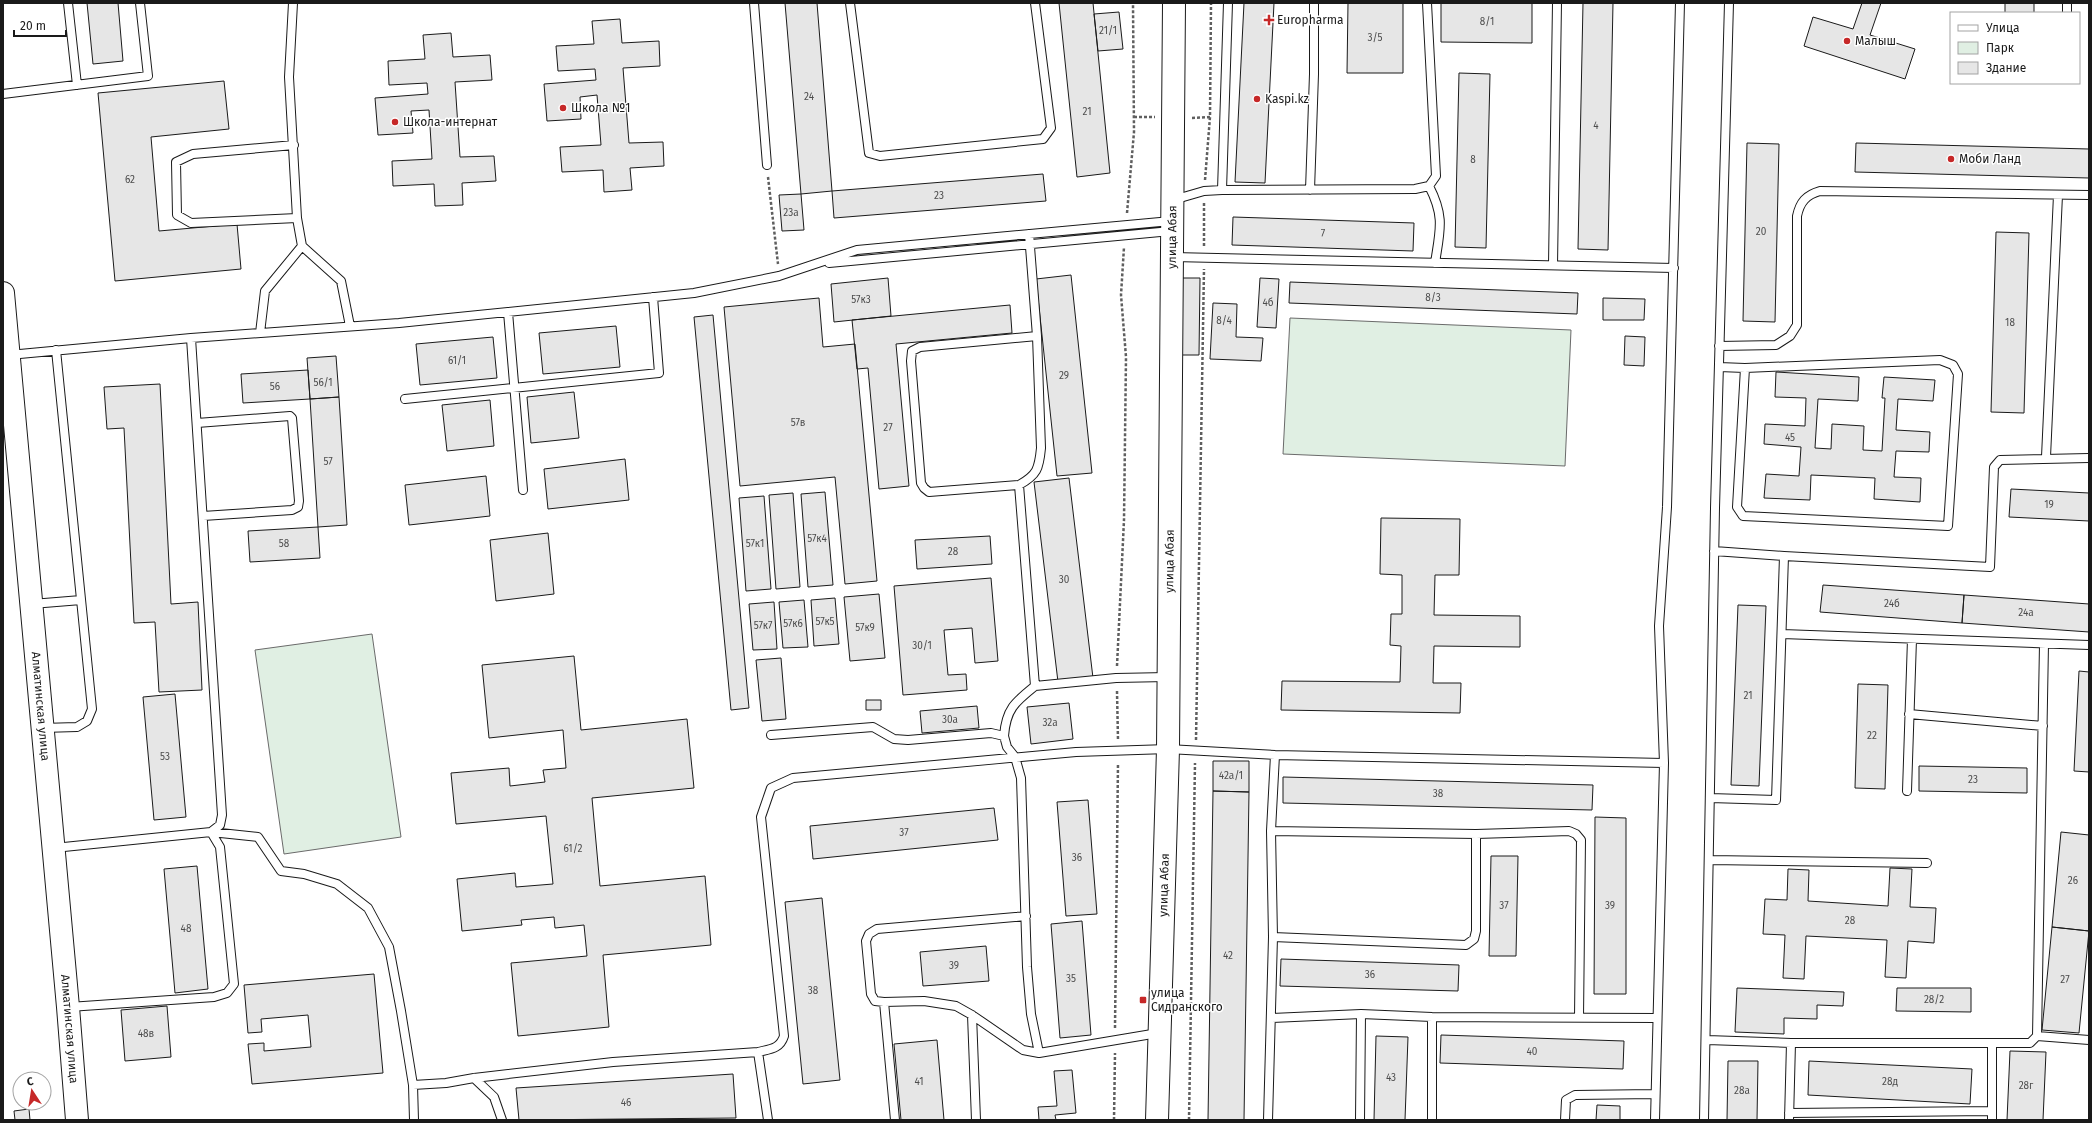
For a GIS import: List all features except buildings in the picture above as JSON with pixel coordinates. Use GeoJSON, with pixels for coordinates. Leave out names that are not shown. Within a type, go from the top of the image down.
{"type":"FeatureCollection","features":[{"type":"Feature","properties":{"kind":"street","name":"улица Абая"},"geometry":{"type":"LineString","coordinates":[[1156,1120],[1168,749],[1171,218],[1174,3]]}},
{"type":"Feature","properties":{"kind":"street","name":"Алматинская улица"},"geometry":{"type":"LineString","coordinates":[[3,293],[41,728],[54,848],[77,1120]]}},
{"type":"Feature","properties":{"kind":"lane"},"geometry":{"type":"LineString","coordinates":[[68,3],[77,85]]}},
{"type":"Feature","properties":{"kind":"lane"},"geometry":{"type":"LineString","coordinates":[[3,94],[148,76],[140,3]]}},
{"type":"Feature","properties":{"kind":"lane"},"geometry":{"type":"LineString","coordinates":[[293,3],[289,78],[297,218],[302,246],[341,281],[350,326]]}},
{"type":"Feature","properties":{"kind":"lane"},"geometry":{"type":"LineString","coordinates":[[754,3],[767,165]]}},
{"type":"Feature","properties":{"kind":"lane"},"geometry":{"type":"LineString","coordinates":[[850,3],[868,153],[880,156],[1043,139],[1051,128],[1035,3]]}},
{"type":"Feature","properties":{"kind":"lane"},"geometry":{"type":"LineString","coordinates":[[1222,190],[1228,3]]}},
{"type":"Feature","properties":{"kind":"lane"},"geometry":{"type":"LineString","coordinates":[[1310,190],[1314,74],[1314,3]]}},
{"type":"Feature","properties":{"kind":"lane"},"geometry":{"type":"LineString","coordinates":[[820,263],[1030,244],[1171,218],[1204,191],[1415,189],[1429,186],[1436,176],[1427,3]]}},
{"type":"Feature","properties":{"kind":"lane"},"geometry":{"type":"LineString","coordinates":[[1552,265],[1557,3]]}},
{"type":"Feature","properties":{"kind":"lane"},"geometry":{"type":"LineString","coordinates":[[1655,1120],[1664,763],[1659,626],[1667,507],[1680,3]]}},
{"type":"Feature","properties":{"kind":"lane"},"geometry":{"type":"LineString","coordinates":[[1704,1120],[1714,551],[1729,3]]}},
{"type":"Feature","properties":{"kind":"lane"},"geometry":{"type":"LineString","coordinates":[[294,145],[193,154],[176,162],[177,215],[191,223],[297,218]]}},
{"type":"Feature","properties":{"kind":"lane"},"geometry":{"type":"LineString","coordinates":[[1429,186],[1440,209],[1439,235],[1435,263]]}},
{"type":"Feature","properties":{"kind":"lane"},"geometry":{"type":"LineString","coordinates":[[1719,346],[1776,345],[1790,336],[1797,325],[1797,216],[1804,200],[1809,194],[1820,191],[2089,195]]}},
{"type":"Feature","properties":{"kind":"lane"},"geometry":{"type":"LineString","coordinates":[[2046,457],[2058,195]]}},
{"type":"Feature","properties":{"kind":"lane"},"geometry":{"type":"LineString","coordinates":[[9,355],[191,338],[508,312],[694,293],[779,276],[857,250],[1126,225],[1171,218]]}},
{"type":"Feature","properties":{"kind":"lane"},"geometry":{"type":"LineString","coordinates":[[1029,234],[1037,336],[1040,461],[1033,478],[1019,485],[930,492],[924,488],[921,483],[912,351],[920,347],[1037,336]]}},
{"type":"Feature","properties":{"kind":"lane"},"geometry":{"type":"LineString","coordinates":[[260,333],[265,291],[302,246]]}},
{"type":"Feature","properties":{"kind":"lane"},"geometry":{"type":"LineString","coordinates":[[1171,257],[1674,268]]}},
{"type":"Feature","properties":{"kind":"lane"},"geometry":{"type":"LineString","coordinates":[[405,398],[659,373],[653,297]]}},
{"type":"Feature","properties":{"kind":"lane"},"geometry":{"type":"LineString","coordinates":[[508,312],[523,490]]}},
{"type":"Feature","properties":{"kind":"lane"},"geometry":{"type":"LineString","coordinates":[[191,338],[222,815],[220,824],[211,832]]}},
{"type":"Feature","properties":{"kind":"lane"},"geometry":{"type":"LineString","coordinates":[[41,728],[77,727],[87,721],[92,709],[56,350]]}},
{"type":"Feature","properties":{"kind":"lane"},"geometry":{"type":"LineString","coordinates":[[1719,367],[1745,368],[1940,360],[1953,365],[1958,374],[1948,526],[1743,516],[1738,507],[1745,368]]}},
{"type":"Feature","properties":{"kind":"lane"},"geometry":{"type":"LineString","coordinates":[[197,423],[290,416],[292,418],[299,501],[298,507],[292,510],[202,516]]}},
{"type":"Feature","properties":{"kind":"lane"},"geometry":{"type":"LineString","coordinates":[[1714,551],[1990,567],[1994,467],[1996,463],[2000,460],[2046,457],[2089,458]]}},
{"type":"Feature","properties":{"kind":"lane"},"geometry":{"type":"LineString","coordinates":[[1019,485],[1035,686]]}},
{"type":"Feature","properties":{"kind":"lane"},"geometry":{"type":"LineString","coordinates":[[1710,798],[1776,800],[1784,556]]}},
{"type":"Feature","properties":{"kind":"lane"},"geometry":{"type":"LineString","coordinates":[[31,604],[81,600]]}},
{"type":"Feature","properties":{"kind":"lane"},"geometry":{"type":"LineString","coordinates":[[1782,634],[2089,645]]}},
{"type":"Feature","properties":{"kind":"lane"},"geometry":{"type":"LineString","coordinates":[[1907,791],[1912,639]]}},
{"type":"Feature","properties":{"kind":"lane"},"geometry":{"type":"LineString","coordinates":[[1706,1040],[1791,1043],[2030,1044],[2037,1036],[2044,644]]}},
{"type":"Feature","properties":{"kind":"lane"},"geometry":{"type":"LineString","coordinates":[[1039,1052],[1031,1014],[1021,778],[1015,757],[1007,747],[1004,736],[1006,720],[1017,701],[1035,686],[1116,678],[1169,677]]}},
{"type":"Feature","properties":{"kind":"lane"},"geometry":{"type":"LineString","coordinates":[[1910,714],[2043,726]]}},
{"type":"Feature","properties":{"kind":"lane"},"geometry":{"type":"LineString","coordinates":[[771,734],[873,727],[894,739],[908,740],[991,733],[1004,736]]}},
{"type":"Feature","properties":{"kind":"lane"},"geometry":{"type":"LineString","coordinates":[[413,1085],[446,1083],[474,1078],[613,1062],[758,1052],[777,1047],[782,1042],[784,1036],[761,817],[771,788],[793,778],[1076,752],[1168,749],[1275,755],[1664,763]]}},
{"type":"Feature","properties":{"kind":"lane"},"geometry":{"type":"LineString","coordinates":[[1268,1120],[1272,1018],[1273,937],[1271,830],[1275,755]]}},
{"type":"Feature","properties":{"kind":"lane"},"geometry":{"type":"LineString","coordinates":[[1271,830],[1476,834],[1569,831],[1576,834],[1580,840],[1579,1017]]}},
{"type":"Feature","properties":{"kind":"lane"},"geometry":{"type":"LineString","coordinates":[[68,1007],[214,997],[227,993],[234,984],[220,847],[211,832]]}},
{"type":"Feature","properties":{"kind":"lane"},"geometry":{"type":"LineString","coordinates":[[54,848],[211,832],[258,838],[281,871],[304,874],[337,884],[368,908],[389,947],[413,1085],[414,1120]]}},
{"type":"Feature","properties":{"kind":"lane"},"geometry":{"type":"LineString","coordinates":[[1273,937],[1466,945],[1474,939],[1476,931],[1476,834]]}},
{"type":"Feature","properties":{"kind":"lane"},"geometry":{"type":"LineString","coordinates":[[1709,860],[1927,863]]}},
{"type":"Feature","properties":{"kind":"lane"},"geometry":{"type":"LineString","coordinates":[[1026,916],[877,929],[869,934],[866,941],[871,994],[875,1001],[924,1001],[956,1006],[972,1015],[1023,1050],[1039,1052],[1159,1033]]}},
{"type":"Feature","properties":{"kind":"lane"},"geometry":{"type":"LineString","coordinates":[[884,1002],[895,1120]]}},
{"type":"Feature","properties":{"kind":"lane"},"geometry":{"type":"LineString","coordinates":[[1272,1018],[1361,1014],[1658,1018]]}},
{"type":"Feature","properties":{"kind":"lane"},"geometry":{"type":"LineString","coordinates":[[1360,1120],[1361,1014]]}},
{"type":"Feature","properties":{"kind":"lane"},"geometry":{"type":"LineString","coordinates":[[972,1015],[976,1120]]}},
{"type":"Feature","properties":{"kind":"lane"},"geometry":{"type":"LineString","coordinates":[[1432,1016],[1432,1120]]}},
{"type":"Feature","properties":{"kind":"lane"},"geometry":{"type":"LineString","coordinates":[[2037,1036],[2089,1040]]}},
{"type":"Feature","properties":{"kind":"lane"},"geometry":{"type":"LineString","coordinates":[[1791,1043],[1789,1117],[1992,1111]]}},
{"type":"Feature","properties":{"kind":"lane"},"geometry":{"type":"LineString","coordinates":[[1992,1044],[1992,1120]]}},
{"type":"Feature","properties":{"kind":"lane"},"geometry":{"type":"LineString","coordinates":[[758,1052],[768,1120]]}},
{"type":"Feature","properties":{"kind":"lane"},"geometry":{"type":"LineString","coordinates":[[474,1078],[494,1097],[502,1120]]}},
{"type":"Feature","properties":{"kind":"lane"},"geometry":{"type":"LineString","coordinates":[[1565,1120],[1566,1100],[1575,1095],[1655,1094]]}},
{"type":"Feature","properties":{"kind":"path"},"geometry":{"type":"LineString","coordinates":[[1126,225],[1134,117],[1133,3]]}},
{"type":"Feature","properties":{"kind":"path"},"geometry":{"type":"LineString","coordinates":[[1189,1120],[1204,191],[1210,117],[1211,3]]}},
{"type":"Feature","properties":{"kind":"path"},"geometry":{"type":"LineString","coordinates":[[1134,117],[1210,117]]}},
{"type":"Feature","properties":{"kind":"path"},"geometry":{"type":"LineString","coordinates":[[767,165],[779,276]]}},
{"type":"Feature","properties":{"kind":"green space"},"geometry":{"type":"Polygon","coordinates":[[[1290,318],[1571,330],[1565,466],[1283,454],[1290,318]]]}},
{"type":"Feature","properties":{"kind":"green space"},"geometry":{"type":"Polygon","coordinates":[[[372,634],[401,837],[284,854],[255,650],[372,634]]]}},
{"type":"Feature","properties":{"kind":"place","name":"Europharma"},"geometry":{"type":"Point","coordinates":[1269,20]}},
{"type":"Feature","properties":{"kind":"place","name":"Малыш"},"geometry":{"type":"Point","coordinates":[1847,41]}},
{"type":"Feature","properties":{"kind":"place","name":"Kaspi.kz"},"geometry":{"type":"Point","coordinates":[1257,99]}},
{"type":"Feature","properties":{"kind":"place","name":"Школа №1"},"geometry":{"type":"Point","coordinates":[563,108]}},
{"type":"Feature","properties":{"kind":"place","name":"Школа-интернат"},"geometry":{"type":"Point","coordinates":[395,122]}},
{"type":"Feature","properties":{"kind":"place","name":"Моби Ланд"},"geometry":{"type":"Point","coordinates":[1951,159]}},
{"type":"Feature","properties":{"kind":"place","name":"улица Сидранского"},"geometry":{"type":"Point","coordinates":[1143,1000]}}]}
